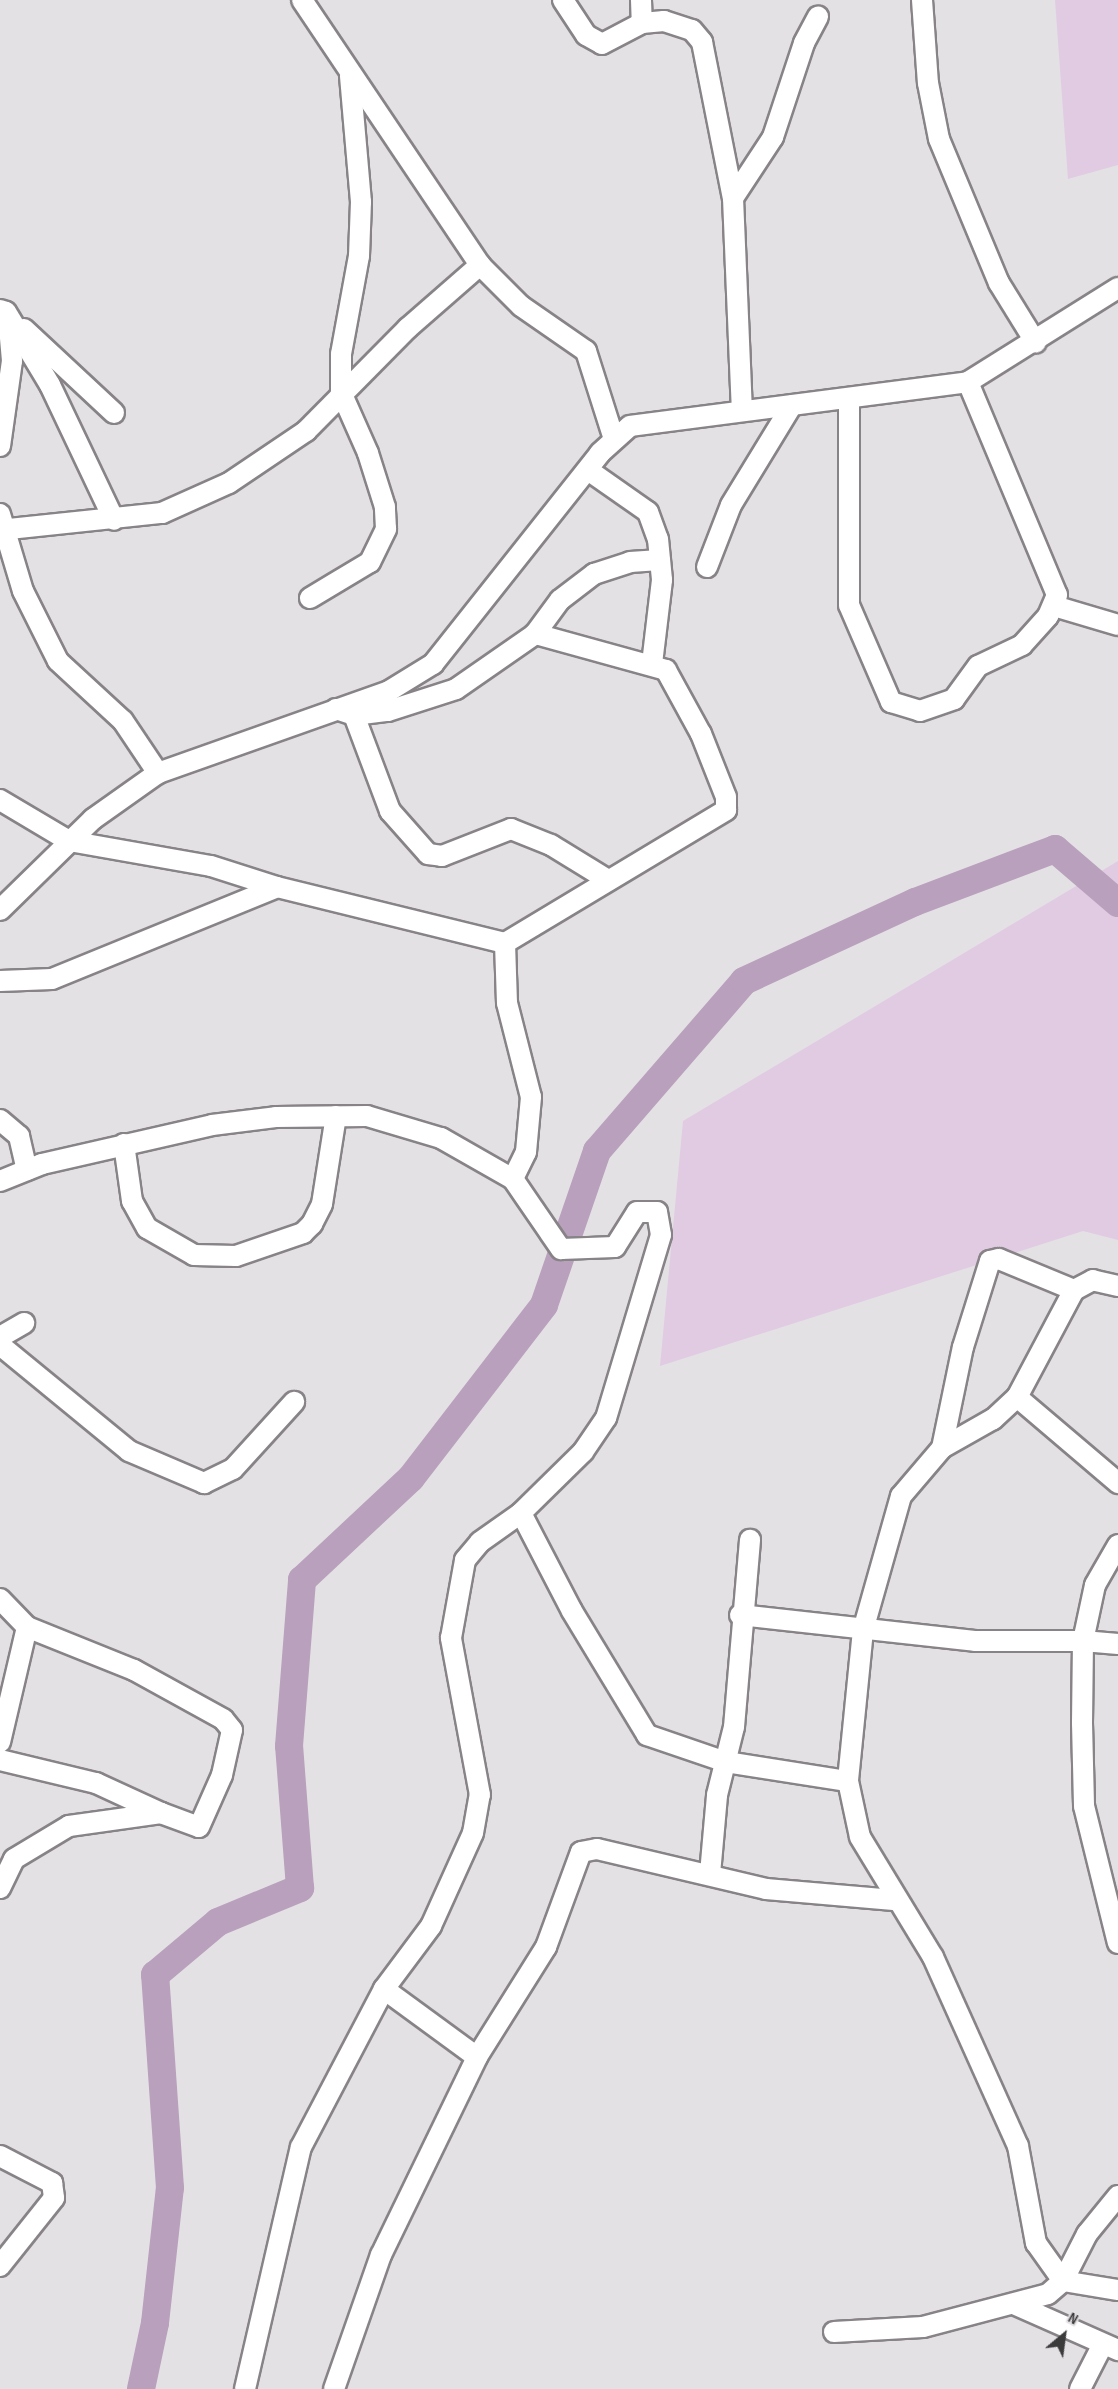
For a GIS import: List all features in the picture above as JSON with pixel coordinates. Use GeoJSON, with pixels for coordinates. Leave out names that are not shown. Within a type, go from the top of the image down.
{"type":"FeatureCollection","features":[{"type":"Feature","properties":{"kind":"street"},"geometry":{"type":"LineString","coordinates":[[302,0],[480,265],[521,306],[586,351],[613,436]]}},
{"type":"Feature","properties":{"kind":"street"},"geometry":{"type":"LineString","coordinates":[[563,0],[586,34],[602,44],[642,23],[679,24],[702,42],[733,198],[742,411]]}},
{"type":"Feature","properties":{"kind":"street"},"geometry":{"type":"LineString","coordinates":[[642,0],[642,23]]}},
{"type":"Feature","properties":{"kind":"street"},"geometry":{"type":"LineString","coordinates":[[922,0],[927,83],[939,139],[999,283],[1036,343]]}},
{"type":"Feature","properties":{"kind":"street"},"geometry":{"type":"LineString","coordinates":[[733,198],[773,137],[804,43],[818,17]]}},
{"type":"Feature","properties":{"kind":"street"},"geometry":{"type":"LineString","coordinates":[[310,598],[370,562],[386,529],[385,507],[368,453],[341,392],[341,354],[359,256],[361,202],[351,75]]}},
{"type":"Feature","properties":{"kind":"street"},"geometry":{"type":"LineString","coordinates":[[158,773],[123,721],[53,653],[23,591],[4,522],[114,520],[162,513],[229,483],[306,431],[341,392],[480,265]]}},
{"type":"Feature","properties":{"kind":"street"},"geometry":{"type":"LineString","coordinates":[[0,910],[69,841],[124,792],[158,773],[345,712],[389,691],[433,664],[613,436],[656,419],[742,411],[968,382],[1036,343],[1118,288]]}},
{"type":"Feature","properties":{"kind":"street"},"geometry":{"type":"LineString","coordinates":[[2,310],[50,385],[114,520]]}},
{"type":"Feature","properties":{"kind":"street"},"geometry":{"type":"LineString","coordinates":[[2,310],[114,413]]}},
{"type":"Feature","properties":{"kind":"street"},"geometry":{"type":"LineString","coordinates":[[0,446],[12,361],[2,310]]}},
{"type":"Feature","properties":{"kind":"street"},"geometry":{"type":"LineString","coordinates":[[849,398],[849,605],[891,702],[920,711],[954,699],[978,666],[1022,645],[1054,606],[1057,587],[968,382]]}},
{"type":"Feature","properties":{"kind":"street"},"geometry":{"type":"LineString","coordinates":[[707,567],[731,505],[792,405]]}},
{"type":"Feature","properties":{"kind":"street"},"geometry":{"type":"LineString","coordinates":[[588,470],[648,512],[660,560],[652,664]]}},
{"type":"Feature","properties":{"kind":"street"},"geometry":{"type":"LineString","coordinates":[[345,712],[416,706],[456,689],[535,634],[560,600],[594,574],[630,562],[660,560]]}},
{"type":"Feature","properties":{"kind":"street"},"geometry":{"type":"LineString","coordinates":[[1054,606],[1118,625]]}},
{"type":"Feature","properties":{"kind":"street"},"geometry":{"type":"LineString","coordinates":[[0,800],[69,841],[211,866],[277,888],[506,943],[726,810],[726,797],[675,681],[652,664],[535,634]]}},
{"type":"Feature","properties":{"kind":"street"},"geometry":{"type":"LineString","coordinates":[[345,712],[390,812],[428,854],[442,856],[511,829],[551,845],[608,880]]}},
{"type":"Feature","properties":{"kind":"street"},"geometry":{"type":"LineString","coordinates":[[0,981],[52,979],[277,888]]}},
{"type":"Feature","properties":{"kind":"street"},"geometry":{"type":"LineString","coordinates":[[506,943],[507,1003],[531,1097],[526,1152],[513,1179]]}},
{"type":"Feature","properties":{"kind":"street"},"geometry":{"type":"LineString","coordinates":[[124,1144],[132,1201],[147,1228],[194,1254],[236,1256],[303,1233],[312,1224],[322,1204],[336,1116]]}},
{"type":"Feature","properties":{"kind":"street"},"geometry":{"type":"LineString","coordinates":[[0,1181],[27,1170],[124,1144],[223,1124],[367,1116],[441,1138],[513,1179],[561,1249],[615,1247],[638,1212],[644,1208],[661,1218],[644,1300],[606,1418],[583,1452],[522,1513],[465,1560],[454,1599],[451,1638],[456,1680],[480,1795],[473,1833],[430,1926],[384,1989],[337,2072],[291,2175],[245,2389]]}},
{"type":"Feature","properties":{"kind":"street"},"geometry":{"type":"LineString","coordinates":[[0,1120],[20,1136],[27,1170]]}},
{"type":"Feature","properties":{"kind":"street"},"geometry":{"type":"LineString","coordinates":[[942,1448],[963,1347],[990,1261],[1008,1263],[1074,1290]]}},
{"type":"Feature","properties":{"kind":"street"},"geometry":{"type":"LineString","coordinates":[[1118,1286],[1093,1280],[1074,1290],[1017,1397],[993,1419],[942,1448],[901,1496],[863,1630],[848,1781],[860,1837],[894,1900],[915,1924],[975,2045],[1018,2146],[1036,2243],[1063,2281],[1118,2290]]}},
{"type":"Feature","properties":{"kind":"street"},"geometry":{"type":"LineString","coordinates":[[0,1337],[24,1323]]}},
{"type":"Feature","properties":{"kind":"street"},"geometry":{"type":"LineString","coordinates":[[0,1345],[129,1451],[204,1483],[233,1469],[294,1402]]}},
{"type":"Feature","properties":{"kind":"street"},"geometry":{"type":"LineString","coordinates":[[1017,1397],[1118,1484]]}},
{"type":"Feature","properties":{"kind":"street"},"geometry":{"type":"LineString","coordinates":[[522,1513],[639,1725],[663,1744],[726,1762],[848,1781]]}},
{"type":"Feature","properties":{"kind":"street"},"geometry":{"type":"LineString","coordinates":[[710,1874],[726,1762],[734,1727],[740,1615],[750,1540]]}},
{"type":"Feature","properties":{"kind":"street"},"geometry":{"type":"LineString","coordinates":[[1118,1545],[1095,1585],[1083,1641],[1084,1806],[1118,1943]]}},
{"type":"Feature","properties":{"kind":"street"},"geometry":{"type":"LineString","coordinates":[[0,1599],[27,1627],[134,1670],[230,1723],[222,1775],[205,1821],[193,1827],[96,1783],[0,1760]]}},
{"type":"Feature","properties":{"kind":"street"},"geometry":{"type":"LineString","coordinates":[[740,1615],[975,1641],[1083,1641],[1118,1644]]}},
{"type":"Feature","properties":{"kind":"street"},"geometry":{"type":"LineString","coordinates":[[0,1740],[27,1627]]}},
{"type":"Feature","properties":{"kind":"street"},"geometry":{"type":"LineString","coordinates":[[0,1888],[7,1862],[69,1826],[161,1813]]}},
{"type":"Feature","properties":{"kind":"street"},"geometry":{"type":"LineString","coordinates":[[334,2389],[381,2255],[477,2057],[546,1947],[581,1852],[597,1849],[838,1899],[894,1900]]}},
{"type":"Feature","properties":{"kind":"street"},"geometry":{"type":"LineString","coordinates":[[384,1989],[477,2057]]}},
{"type":"Feature","properties":{"kind":"street"},"geometry":{"type":"LineString","coordinates":[[0,2156],[52,2183],[54,2198],[0,2266]]}},
{"type":"Feature","properties":{"kind":"street"},"geometry":{"type":"LineString","coordinates":[[834,2332],[923,2326],[1048,2294],[1063,2281],[1087,2234],[1118,2196]]}},
{"type":"Feature","properties":{"kind":"street"},"geometry":{"type":"LineString","coordinates":[[1014,2304],[1110,2348],[1080,2389]]}},
{"type":"Feature","properties":{"kind":"shaded area"},"geometry":{"type":"Polygon","coordinates":[[[1055,0],[1118,0],[1118,165],[1068,179],[1055,0]]]}},
{"type":"Feature","properties":{"kind":"shaded area"},"geometry":{"type":"Polygon","coordinates":[[[1118,861],[1118,1240],[1083,1231],[660,1366],[683,1121],[1118,861]]]}},
{"type":"Feature","properties":{"kind":"waterway"},"geometry":{"type":"LineString","coordinates":[[141,2389],[155,2323],[170,2188],[155,1975],[218,1922],[300,1888],[289,1746],[302,1580],[411,1478],[544,1305],[597,1151],[744,981],[915,902],[1055,849],[1118,903]]}}]}
